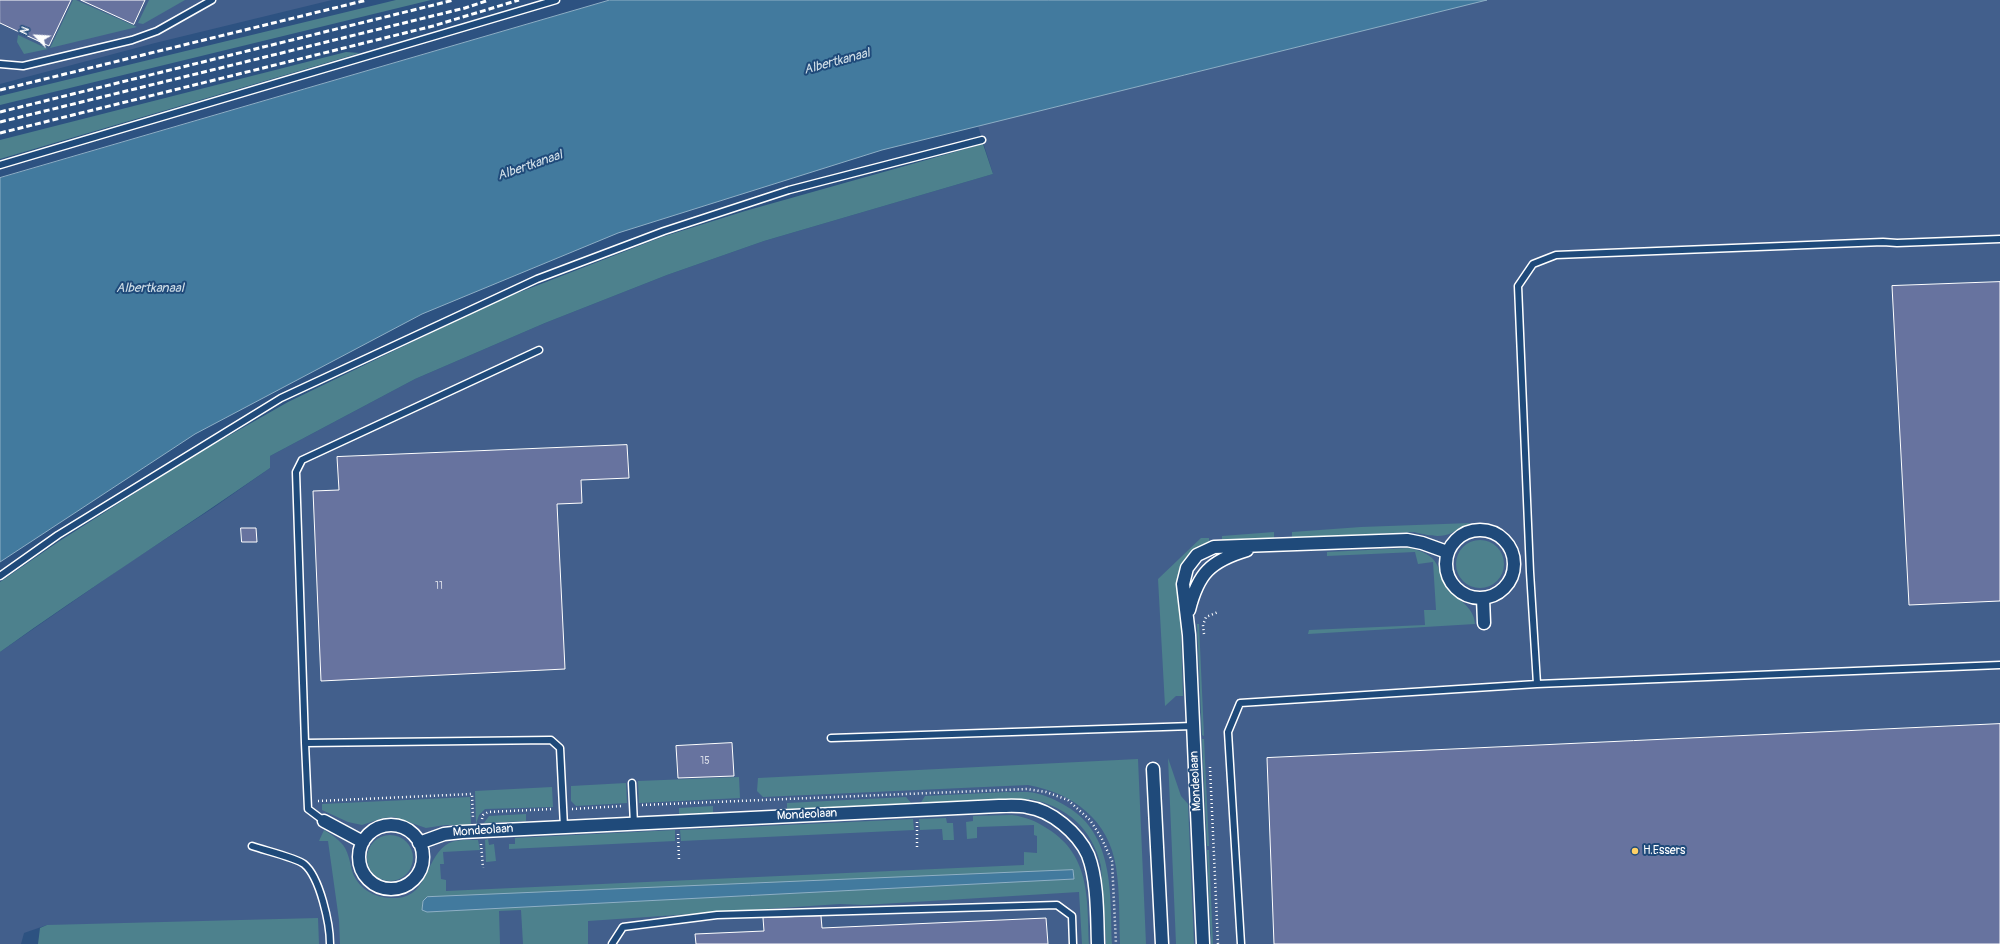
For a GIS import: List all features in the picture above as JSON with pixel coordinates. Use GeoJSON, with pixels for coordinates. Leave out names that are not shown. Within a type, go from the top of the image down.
{"type":"FeatureCollection","features":[{"type":"Feature","properties":{"kind":"street"},"geometry":{"type":"LineString","coordinates":[[1475,529],[1497,534],[1509,544],[1514,562],[1509,580],[1500,592],[1483,598],[1464,593],[1452,583],[1445,569],[1447,552],[1458,537],[1475,529]]}},
{"type":"Feature","properties":{"kind":"street"},"geometry":{"type":"LineString","coordinates":[[1186,619],[1197,584],[1209,569],[1220,560],[1231,555],[1264,546],[1407,540],[1422,543],[1447,552]]}},
{"type":"Feature","properties":{"kind":"street","name":"Mondeolaan"},"geometry":{"type":"LineString","coordinates":[[1203,944],[1193,726],[1183,584],[1187,568],[1197,556],[1214,547],[1264,546]]}},
{"type":"Feature","properties":{"kind":"street"},"geometry":{"type":"LineString","coordinates":[[1483,598],[1484,623]]}},
{"type":"Feature","properties":{"kind":"street"},"geometry":{"type":"LineString","coordinates":[[1153,769],[1162,944]]}},
{"type":"Feature","properties":{"kind":"street","name":"Mondeolaan"},"geometry":{"type":"LineString","coordinates":[[419,843],[444,834],[477,835],[564,827],[999,806],[1028,807],[1050,816],[1068,829],[1079,841],[1088,856],[1096,900],[1098,944]]}},
{"type":"Feature","properties":{"kind":"street"},"geometry":{"type":"LineString","coordinates":[[324,821],[363,842]]}},
{"type":"Feature","properties":{"kind":"street"},"geometry":{"type":"LineString","coordinates":[[391,826],[408,831],[419,843],[422,852],[420,870],[408,884],[390,889],[377,886],[366,877],[359,860],[363,842],[375,830],[391,826]]}},
{"type":"Feature","properties":{"kind":"lane"},"geometry":{"type":"LineString","coordinates":[[0,64],[23,66],[132,40],[157,31],[212,0]]}},
{"type":"Feature","properties":{"kind":"lane"},"geometry":{"type":"LineString","coordinates":[[0,165],[556,0]]}},
{"type":"Feature","properties":{"kind":"lane"},"geometry":{"type":"LineString","coordinates":[[0,576],[58,535],[281,398],[537,279],[664,231],[789,190],[982,140]]}},
{"type":"Feature","properties":{"kind":"lane"},"geometry":{"type":"LineString","coordinates":[[1536,684],[1529,564],[1518,286],[1533,264],[1556,255],[1882,242],[1897,243],[2000,239]]}},
{"type":"Feature","properties":{"kind":"lane"},"geometry":{"type":"LineString","coordinates":[[324,821],[308,809],[296,472],[302,460],[513,360],[539,350]]}},
{"type":"Feature","properties":{"kind":"lane"},"geometry":{"type":"LineString","coordinates":[[1241,944],[1228,732],[1240,703],[1536,684],[2000,665]]}},
{"type":"Feature","properties":{"kind":"lane"},"geometry":{"type":"LineString","coordinates":[[831,738],[1193,726]]}},
{"type":"Feature","properties":{"kind":"lane"},"geometry":{"type":"LineString","coordinates":[[305,743],[551,740],[560,748],[564,827]]}},
{"type":"Feature","properties":{"kind":"lane"},"geometry":{"type":"LineString","coordinates":[[632,783],[634,824]]}},
{"type":"Feature","properties":{"kind":"lane"},"geometry":{"type":"LineString","coordinates":[[252,846],[304,863],[314,876],[330,926],[330,944]]}},
{"type":"Feature","properties":{"kind":"lane"},"geometry":{"type":"LineString","coordinates":[[612,944],[623,927],[717,915],[1057,905],[1072,916],[1073,944]]}},
{"type":"Feature","properties":{"kind":"path"},"geometry":{"type":"LineString","coordinates":[[1204,641],[1203,625],[1206,617],[1218,612]]}},
{"type":"Feature","properties":{"kind":"path"},"geometry":{"type":"LineString","coordinates":[[1210,760],[1218,944]]}},
{"type":"Feature","properties":{"kind":"path"},"geometry":{"type":"LineString","coordinates":[[308,801],[472,794],[482,868]]}},
{"type":"Feature","properties":{"kind":"path"},"geometry":{"type":"LineString","coordinates":[[916,818],[917,848]]}},
{"type":"Feature","properties":{"kind":"path"},"geometry":{"type":"LineString","coordinates":[[678,830],[680,859]]}},
{"type":"Feature","properties":{"kind":"shaded area"},"geometry":{"type":"Polygon","coordinates":[[[0,0],[332,0],[155,43],[0,84],[0,0]]]}},
{"type":"Feature","properties":{"kind":"shaded area"},"geometry":{"type":"Polygon","coordinates":[[[1487,0],[2000,0],[2000,944],[47,944],[47,925],[24,933],[21,944],[0,944],[0,652],[270,468],[270,456],[415,379],[545,323],[667,275],[764,241],[993,174],[978,126],[1487,0]]]}},
{"type":"Feature","properties":{"kind":"green space"},"geometry":{"type":"Polygon","coordinates":[[[73,0],[76,0],[137,27],[50,48],[73,0]]]}},
{"type":"Feature","properties":{"kind":"green space"},"geometry":{"type":"Polygon","coordinates":[[[149,0],[185,0],[143,24],[138,23],[149,0]]]}},
{"type":"Feature","properties":{"kind":"green space"},"geometry":{"type":"Polygon","coordinates":[[[396,0],[431,0],[0,105],[0,96],[396,0]]]}},
{"type":"Feature","properties":{"kind":"green space"},"geometry":{"type":"Polygon","coordinates":[[[18,35],[48,49],[24,54],[17,42],[18,35]]]}},
{"type":"Feature","properties":{"kind":"green space"},"geometry":{"type":"Polygon","coordinates":[[[346,52],[360,53],[0,159],[0,140],[346,52]]]}},
{"type":"Feature","properties":{"kind":"green space"},"geometry":{"type":"Polygon","coordinates":[[[983,144],[993,174],[764,241],[667,275],[545,323],[415,379],[270,456],[270,468],[0,652],[0,582],[58,542],[195,455],[288,402],[497,301],[662,237],[745,211],[983,144]]]}},
{"type":"Feature","properties":{"kind":"green space"},"geometry":{"type":"Polygon","coordinates":[[[1471,523],[1449,534],[1438,536],[1414,532],[1292,538],[1292,532],[1361,527],[1471,523]]]}},
{"type":"Feature","properties":{"kind":"green space"},"geometry":{"type":"Polygon","coordinates":[[[1274,532],[1274,538],[1222,541],[1222,536],[1274,532]]]}},
{"type":"Feature","properties":{"kind":"green space"},"geometry":{"type":"Polygon","coordinates":[[[1201,538],[1209,538],[1209,543],[1198,548],[1190,555],[1179,574],[1183,696],[1176,696],[1165,706],[1158,579],[1201,538]]]}},
{"type":"Feature","properties":{"kind":"green space"},"geometry":{"type":"Polygon","coordinates":[[[1480,540],[1489,542],[1497,547],[1502,555],[1504,564],[1502,573],[1497,581],[1489,586],[1480,588],[1471,586],[1463,581],[1458,573],[1456,564],[1458,555],[1463,547],[1471,542],[1480,540]]]}},
{"type":"Feature","properties":{"kind":"green space"},"geometry":{"type":"Polygon","coordinates":[[[1409,548],[1427,554],[1432,558],[1437,564],[1446,585],[1468,607],[1474,617],[1475,624],[1308,634],[1309,630],[1425,625],[1424,610],[1436,610],[1433,562],[1418,564],[1415,552],[1327,556],[1327,552],[1409,548]]]}},
{"type":"Feature","properties":{"kind":"green space"},"geometry":{"type":"Polygon","coordinates":[[[1197,624],[1199,624],[1204,736],[1202,735],[1197,624]]]}},
{"type":"Feature","properties":{"kind":"green space"},"geometry":{"type":"Polygon","coordinates":[[[1202,739],[1204,739],[1209,846],[1207,846],[1202,739]]]}},
{"type":"Feature","properties":{"kind":"green space"},"geometry":{"type":"Polygon","coordinates":[[[1168,758],[1181,796],[1188,804],[1194,944],[1176,944],[1168,758]]]}},
{"type":"Feature","properties":{"kind":"green space"},"geometry":{"type":"Polygon","coordinates":[[[1138,759],[1146,944],[1120,944],[1116,867],[1112,850],[1106,835],[1086,811],[1074,802],[1060,795],[1028,785],[763,797],[757,791],[758,778],[1138,759]]]}},
{"type":"Feature","properties":{"kind":"green space"},"geometry":{"type":"Polygon","coordinates":[[[739,777],[740,798],[639,803],[638,781],[739,777]]]}},
{"type":"Feature","properties":{"kind":"green space"},"geometry":{"type":"Polygon","coordinates":[[[626,783],[627,803],[576,806],[571,801],[571,786],[626,783]]]}},
{"type":"Feature","properties":{"kind":"green space"},"geometry":{"type":"Polygon","coordinates":[[[552,787],[553,807],[485,809],[479,815],[476,824],[475,791],[552,787]]]}},
{"type":"Feature","properties":{"kind":"green space"},"geometry":{"type":"Polygon","coordinates":[[[1032,792],[1054,800],[1066,806],[1082,818],[1094,832],[1102,849],[1107,867],[1111,906],[1112,944],[1106,944],[1101,866],[1097,853],[1084,830],[1067,814],[1044,803],[1031,799],[920,804],[925,796],[1032,792]]]}},
{"type":"Feature","properties":{"kind":"green space"},"geometry":{"type":"Polygon","coordinates":[[[470,797],[471,825],[445,825],[426,828],[394,817],[383,818],[362,825],[348,822],[322,810],[322,804],[470,797]]]}},
{"type":"Feature","properties":{"kind":"green space"},"geometry":{"type":"Polygon","coordinates":[[[906,797],[912,804],[787,809],[787,803],[906,797]]]}},
{"type":"Feature","properties":{"kind":"green space"},"geometry":{"type":"Polygon","coordinates":[[[713,806],[713,813],[679,814],[679,808],[713,806]]]}},
{"type":"Feature","properties":{"kind":"green space"},"geometry":{"type":"Polygon","coordinates":[[[526,814],[526,821],[484,823],[489,816],[526,814]]]}},
{"type":"Feature","properties":{"kind":"green space"},"geometry":{"type":"Polygon","coordinates":[[[1012,815],[1026,818],[1044,826],[1062,840],[1072,852],[1084,880],[1088,911],[1089,944],[1082,944],[1079,892],[864,905],[840,904],[588,921],[588,944],[523,944],[521,910],[499,911],[500,944],[340,944],[339,920],[328,841],[319,841],[324,830],[332,835],[345,849],[349,856],[354,876],[362,887],[378,896],[397,898],[407,896],[415,890],[421,883],[441,849],[449,843],[463,840],[478,840],[480,850],[443,852],[444,864],[440,864],[441,879],[446,880],[446,891],[1024,865],[1024,852],[1037,853],[1037,836],[1034,835],[1034,825],[977,827],[977,838],[967,839],[966,822],[973,821],[973,816],[1012,815]]]}},
{"type":"Feature","properties":{"kind":"green space"},"geometry":{"type":"Polygon","coordinates":[[[946,818],[947,823],[953,823],[954,840],[943,840],[942,829],[920,830],[919,819],[946,818]]]}},
{"type":"Feature","properties":{"kind":"green space"},"geometry":{"type":"Polygon","coordinates":[[[913,819],[914,830],[681,841],[680,830],[913,819]]]}},
{"type":"Feature","properties":{"kind":"green space"},"geometry":{"type":"Polygon","coordinates":[[[675,830],[675,841],[509,849],[509,844],[515,844],[515,838],[675,830]]]}},
{"type":"Feature","properties":{"kind":"green space"},"geometry":{"type":"Polygon","coordinates":[[[385,835],[395,835],[403,839],[409,845],[413,853],[413,863],[409,871],[403,877],[395,881],[385,881],[377,877],[371,871],[367,863],[367,853],[371,845],[377,839],[385,835]]]}},
{"type":"Feature","properties":{"kind":"green space"},"geometry":{"type":"Polygon","coordinates":[[[488,839],[489,845],[494,844],[496,861],[486,862],[485,840],[488,839]]]}},
{"type":"Feature","properties":{"kind":"green space"},"geometry":{"type":"Polygon","coordinates":[[[1207,850],[1209,850],[1213,944],[1211,944],[1207,850]]]}},
{"type":"Feature","properties":{"kind":"green space"},"geometry":{"type":"Polygon","coordinates":[[[318,918],[319,944],[38,944],[40,928],[47,925],[318,918]]]}},
{"type":"Feature","properties":{"kind":"water","name":"Albertkanaal"},"geometry":{"type":"Polygon","coordinates":[[[610,0],[1487,0],[882,150],[618,233],[422,314],[195,434],[0,562],[0,178],[610,0]]]}},
{"type":"Feature","properties":{"kind":"water"},"geometry":{"type":"Polygon","coordinates":[[[1073,870],[1074,879],[427,912],[422,910],[423,901],[427,897],[1073,870]]]}},
{"type":"Feature","properties":{"kind":"building"},"geometry":{"type":"Polygon","coordinates":[[[0,0],[71,0],[49,46],[0,23],[0,0]]]}},
{"type":"Feature","properties":{"kind":"building"},"geometry":{"type":"Polygon","coordinates":[[[81,0],[145,0],[134,24],[81,0]]]}},
{"type":"Feature","properties":{"kind":"building"},"geometry":{"type":"Polygon","coordinates":[[[2000,282],[2000,601],[1909,605],[1892,286],[2000,282]]]}},
{"type":"Feature","properties":{"kind":"building"},"geometry":{"type":"Polygon","coordinates":[[[627,445],[629,478],[581,480],[582,503],[557,504],[565,669],[321,681],[313,491],[339,490],[337,457],[627,445]]]}},
{"type":"Feature","properties":{"kind":"building"},"geometry":{"type":"Polygon","coordinates":[[[241,528],[256,528],[257,542],[242,542],[241,528]]]}},
{"type":"Feature","properties":{"kind":"building","name":"H.Essers"},"geometry":{"type":"Polygon","coordinates":[[[2000,724],[2000,944],[1274,944],[1267,758],[2000,724]]]}},
{"type":"Feature","properties":{"kind":"building"},"geometry":{"type":"Polygon","coordinates":[[[732,743],[734,776],[678,778],[676,746],[732,743]]]}},
{"type":"Feature","properties":{"kind":"building"},"geometry":{"type":"Polygon","coordinates":[[[821,916],[822,928],[1046,918],[1048,944],[696,944],[695,934],[764,931],[763,918],[821,916]]]}},
{"type":"Feature","properties":{"kind":"railway"},"geometry":{"type":"LineString","coordinates":[[0,90],[367,0]]}},
{"type":"Feature","properties":{"kind":"railway"},"geometry":{"type":"LineString","coordinates":[[0,112],[454,0]]}},
{"type":"Feature","properties":{"kind":"railway"},"geometry":{"type":"LineString","coordinates":[[0,122],[465,8],[489,0]]}},
{"type":"Feature","properties":{"kind":"railway"},"geometry":{"type":"LineString","coordinates":[[0,133],[433,26],[519,0]]}},
{"type":"Feature","properties":{"kind":"place","name":"H.Essers"},"geometry":{"type":"Point","coordinates":[1635,851]}}]}
